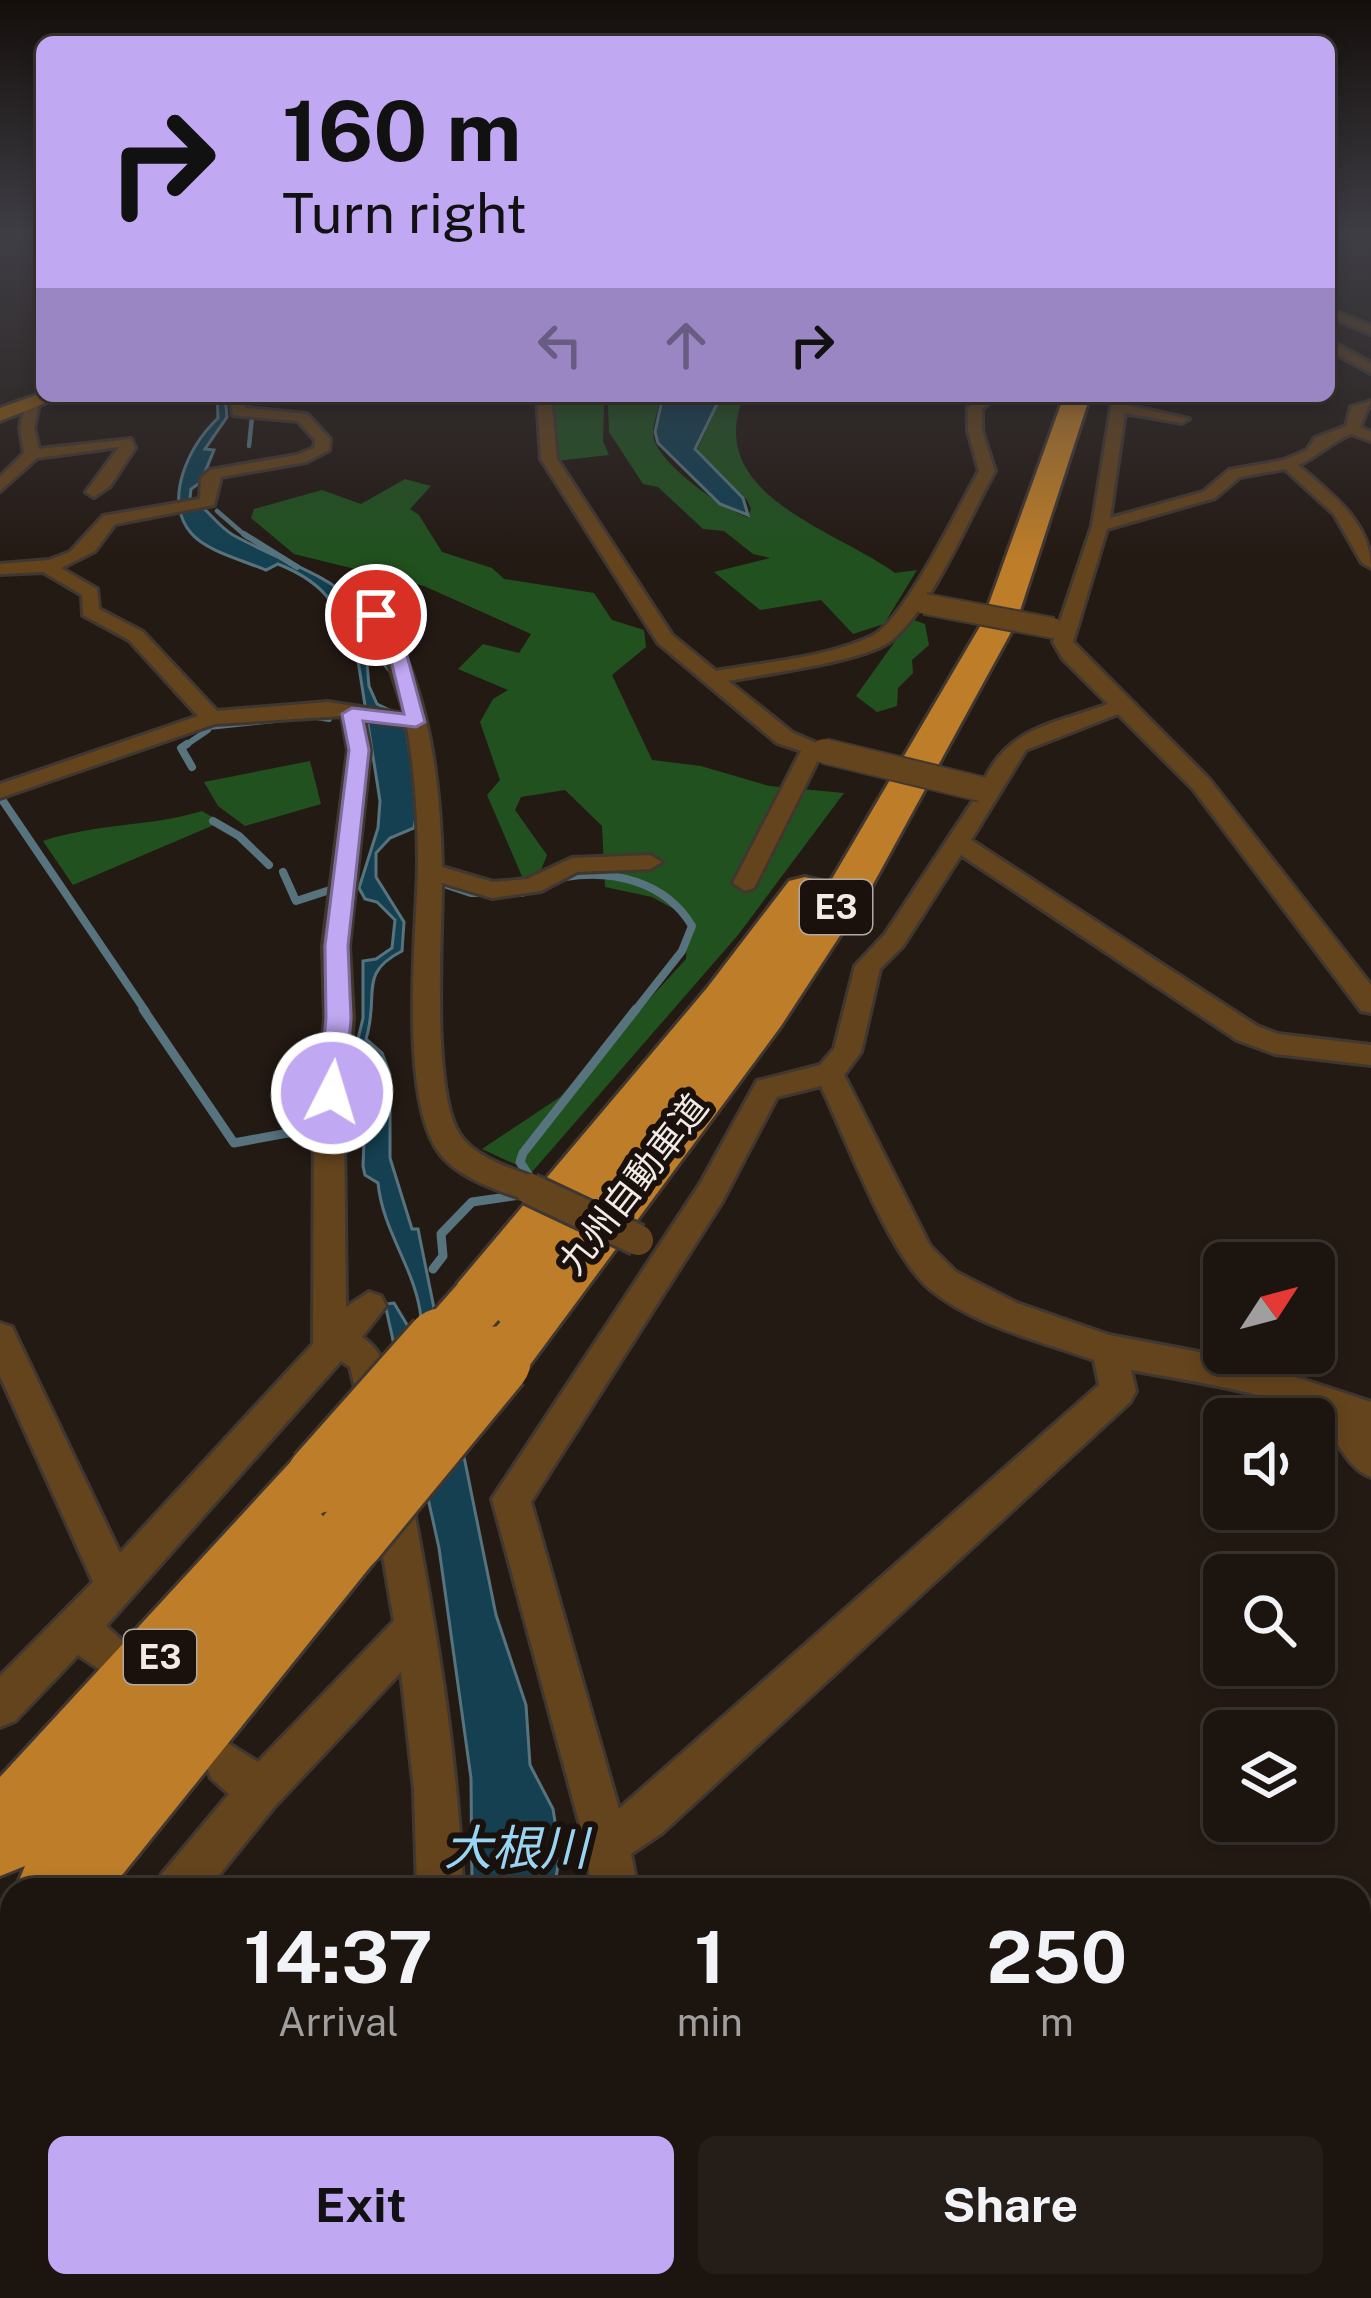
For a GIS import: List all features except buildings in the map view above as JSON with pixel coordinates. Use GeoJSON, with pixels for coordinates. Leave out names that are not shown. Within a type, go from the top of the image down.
{"type":"FeatureCollection","features":[{"type":"Feature","properties":{"kind":"highway","name":"九州自動車道"},"geometry":{"type":"LineString","coordinates":[[487,1332],[817,875],[973,618],[1054,402]]}},
{"type":"Feature","properties":{"kind":"highway","name":"九州自動車道"},"geometry":{"type":"LineString","coordinates":[[0,1836],[336,1508],[764,1014],[849,888],[999,623],[1104,402]]}},
{"type":"Feature","properties":{"kind":"highway","name":"九州自動車道"},"geometry":{"type":"LineString","coordinates":[[67,1878],[131,1806],[336,1508]]}},
{"type":"Feature","properties":{"kind":"main road"},"geometry":{"type":"LineString","coordinates":[[0,415],[36,402]]}},
{"type":"Feature","properties":{"kind":"street"},"geometry":{"type":"LineString","coordinates":[[1335,348],[1371,369]]}},
{"type":"Feature","properties":{"kind":"street"},"geometry":{"type":"LineString","coordinates":[[32,454],[27,428],[41,402]]}},
{"type":"Feature","properties":{"kind":"street"},"geometry":{"type":"LineString","coordinates":[[237,402],[238,412],[324,411]]}},
{"type":"Feature","properties":{"kind":"street"},"geometry":{"type":"LineString","coordinates":[[544,402],[549,459],[664,637],[785,738],[986,790]]}},
{"type":"Feature","properties":{"kind":"street"},"geometry":{"type":"LineString","coordinates":[[712,678],[883,639],[920,603],[987,471],[975,431],[975,408],[983,402]]}},
{"type":"Feature","properties":{"kind":"street"},"geometry":{"type":"LineString","coordinates":[[1105,402],[1112,470],[1100,526],[1058,629],[1070,655],[1214,800],[1371,1004]]}},
{"type":"Feature","properties":{"kind":"street"},"geometry":{"type":"LineString","coordinates":[[1113,402],[1182,419]]}},
{"type":"Feature","properties":{"kind":"street"},"geometry":{"type":"LineString","coordinates":[[1100,526],[1209,494],[1235,473],[1288,464],[1313,453],[1358,421],[1356,410],[1371,405]]}},
{"type":"Feature","properties":{"kind":"street"},"geometry":{"type":"LineString","coordinates":[[303,413],[323,439],[317,454]]}},
{"type":"Feature","properties":{"kind":"street"},"geometry":{"type":"LineString","coordinates":[[1333,437],[1371,436]]}},
{"type":"Feature","properties":{"kind":"street"},"geometry":{"type":"LineString","coordinates":[[0,486],[32,454],[126,442],[106,485],[93,491],[92,508],[109,520],[208,502],[209,478],[216,473],[317,454],[336,458]]}},
{"type":"Feature","properties":{"kind":"street"},"geometry":{"type":"LineString","coordinates":[[1288,464],[1341,512],[1371,563]]}},
{"type":"Feature","properties":{"kind":"street"},"geometry":{"type":"LineString","coordinates":[[0,568],[50,568],[96,545],[109,520]]}},
{"type":"Feature","properties":{"kind":"street"},"geometry":{"type":"LineString","coordinates":[[50,568],[91,593],[90,611],[136,636],[212,718]]}},
{"type":"Feature","properties":{"kind":"street"},"geometry":{"type":"LineString","coordinates":[[920,603],[1058,629]]}},
{"type":"Feature","properties":{"kind":"street"},"geometry":{"type":"LineString","coordinates":[[376,615],[398,652],[431,799],[430,1080],[446,1138],[464,1158],[655,1247]]}},
{"type":"Feature","properties":{"kind":"street"},"geometry":{"type":"LineString","coordinates":[[613,1878],[608,1844],[511,1498],[655,1247],[767,1089],[829,1073],[847,1052],[868,966],[894,940],[960,843],[1004,760],[1018,745],[1124,705]]}},
{"type":"Feature","properties":{"kind":"street"},"geometry":{"type":"LineString","coordinates":[[0,791],[212,718],[328,708],[416,722]]}},
{"type":"Feature","properties":{"kind":"street"},"geometry":{"type":"LineString","coordinates":[[334,1344],[329,1130],[339,1018],[336,946],[359,750],[358,714]]}},
{"type":"Feature","properties":{"kind":"street"},"geometry":{"type":"LineString","coordinates":[[746,883],[819,749]]}},
{"type":"Feature","properties":{"kind":"street"},"geometry":{"type":"LineString","coordinates":[[960,843],[1246,1033],[1275,1044],[1371,1055]]}},
{"type":"Feature","properties":{"kind":"street"},"geometry":{"type":"LineString","coordinates":[[432,872],[492,890],[532,886],[572,865],[650,862]]}},
{"type":"Feature","properties":{"kind":"street"},"geometry":{"type":"LineString","coordinates":[[829,1073],[919,1256],[944,1282],[1006,1315],[1109,1350],[1247,1377],[1308,1398]]}},
{"type":"Feature","properties":{"kind":"street"},"geometry":{"type":"LineString","coordinates":[[0,1706],[116,1587],[369,1306]]}},
{"type":"Feature","properties":{"kind":"street"},"geometry":{"type":"LineString","coordinates":[[0,1338],[116,1587]]}},
{"type":"Feature","properties":{"kind":"street"},"geometry":{"type":"LineString","coordinates":[[334,1344],[366,1358],[416,1627],[440,1805],[440,1878]]}},
{"type":"Feature","properties":{"kind":"street"},"geometry":{"type":"LineString","coordinates":[[608,1844],[663,1802],[1118,1390],[1109,1350]]}},
{"type":"Feature","properties":{"kind":"street"},"geometry":{"type":"LineString","coordinates":[[1335,1407],[1371,1419]]}},
{"type":"Feature","properties":{"kind":"street"},"geometry":{"type":"LineString","coordinates":[[1335,1415],[1371,1460]]}},
{"type":"Feature","properties":{"kind":"street"},"geometry":{"type":"LineString","coordinates":[[77,1627],[111,1657]]}},
{"type":"Feature","properties":{"kind":"street"},"geometry":{"type":"LineString","coordinates":[[188,1878],[259,1792],[416,1627]]}},
{"type":"Feature","properties":{"kind":"street"},"geometry":{"type":"LineString","coordinates":[[226,1763],[259,1792]]}},
{"type":"Feature","properties":{"kind":"green space"},"geometry":{"type":"Polygon","coordinates":[[[551,402],[659,402],[653,435],[665,458],[708,495],[748,517],[747,500],[697,450],[719,402],[743,402],[736,430],[742,459],[758,484],[782,506],[895,573],[917,570],[884,624],[853,634],[821,600],[760,610],[714,572],[770,558],[753,554],[724,531],[703,529],[658,487],[643,484],[609,432],[608,405],[604,405],[603,441],[609,455],[556,461],[551,402]]]}},
{"type":"Feature","properties":{"kind":"green space"},"geometry":{"type":"Polygon","coordinates":[[[405,479],[431,486],[410,509],[419,515],[442,552],[492,568],[504,579],[594,593],[612,620],[644,630],[646,647],[612,675],[652,760],[701,766],[769,786],[844,793],[738,935],[532,1172],[482,1149],[560,1097],[686,959],[688,917],[652,897],[605,887],[602,826],[565,790],[521,797],[515,810],[547,855],[539,875],[524,881],[487,795],[500,780],[480,722],[493,699],[508,690],[458,669],[483,644],[519,653],[531,634],[424,586],[294,554],[251,518],[254,509],[322,490],[361,504],[405,479]]]}},
{"type":"Feature","properties":{"kind":"green space"},"geometry":{"type":"Polygon","coordinates":[[[911,619],[925,624],[929,645],[912,660],[913,673],[898,688],[897,706],[877,712],[856,696],[911,619]]]}},
{"type":"Feature","properties":{"kind":"green space"},"geometry":{"type":"Polygon","coordinates":[[[310,761],[321,804],[245,826],[218,806],[204,782],[310,761]]]}},
{"type":"Feature","properties":{"kind":"green space"},"geometry":{"type":"Polygon","coordinates":[[[202,811],[221,822],[73,885],[43,841],[83,831],[202,811]]]}},
{"type":"Feature","properties":{"kind":"water","name":"大根川"},"geometry":{"type":"Polygon","coordinates":[[[217,402],[226,402],[227,417],[205,449],[214,450],[190,498],[233,535],[312,573],[353,601],[384,645],[395,678],[375,653],[379,645],[369,626],[357,623],[377,704],[404,717],[418,805],[414,828],[390,838],[376,853],[376,877],[404,922],[402,951],[379,968],[375,977],[366,1039],[382,1053],[390,1074],[390,1158],[412,1229],[418,1229],[496,1615],[526,1705],[530,1765],[553,1809],[560,1853],[556,1878],[472,1878],[471,1778],[439,1548],[385,1304],[394,1303],[409,1328],[421,1318],[378,1183],[365,1175],[367,1066],[353,1060],[363,1018],[363,961],[392,948],[395,920],[377,902],[365,899],[359,888],[378,828],[380,801],[356,648],[350,631],[327,605],[331,602],[314,584],[278,564],[266,570],[215,550],[191,533],[183,520],[179,490],[183,474],[197,444],[218,418],[217,402]]]}},
{"type":"Feature","properties":{"kind":"water"},"geometry":{"type":"Polygon","coordinates":[[[662,402],[718,402],[695,449],[743,498],[748,515],[720,504],[658,443],[655,432],[662,402]]]}},
{"type":"Feature","properties":{"kind":"waterway"},"geometry":{"type":"LineString","coordinates":[[245,402],[258,411]]}},
{"type":"Feature","properties":{"kind":"waterway"},"geometry":{"type":"LineString","coordinates":[[249,446],[252,417]]}},
{"type":"Feature","properties":{"kind":"waterway"},"geometry":{"type":"LineString","coordinates":[[217,511],[247,537]]}},
{"type":"Feature","properties":{"kind":"waterway"},"geometry":{"type":"LineString","coordinates":[[244,534],[297,567]]}},
{"type":"Feature","properties":{"kind":"waterway"},"geometry":{"type":"LineString","coordinates":[[310,716],[329,719]]}},
{"type":"Feature","properties":{"kind":"waterway"},"geometry":{"type":"LineString","coordinates":[[199,728],[284,719]]}},
{"type":"Feature","properties":{"kind":"waterway"},"geometry":{"type":"LineString","coordinates":[[183,747],[208,730]]}},
{"type":"Feature","properties":{"kind":"waterway"},"geometry":{"type":"LineString","coordinates":[[187,744],[181,748],[192,767]]}},
{"type":"Feature","properties":{"kind":"waterway"},"geometry":{"type":"LineString","coordinates":[[1,798],[146,1012]]}},
{"type":"Feature","properties":{"kind":"waterway"},"geometry":{"type":"LineString","coordinates":[[213,821],[239,836],[269,865]]}},
{"type":"Feature","properties":{"kind":"waterway"},"geometry":{"type":"LineString","coordinates":[[283,872],[296,901],[336,888]]}},
{"type":"Feature","properties":{"kind":"waterway"},"geometry":{"type":"LineString","coordinates":[[565,877],[601,875],[637,882],[668,899],[692,926],[682,951],[634,1012]]}},
{"type":"Feature","properties":{"kind":"waterway"},"geometry":{"type":"LineString","coordinates":[[444,884],[471,893],[522,893]]}},
{"type":"Feature","properties":{"kind":"waterway"},"geometry":{"type":"LineString","coordinates":[[143,1009],[234,1143],[315,1128],[315,1137]]}},
{"type":"Feature","properties":{"kind":"waterway"},"geometry":{"type":"LineString","coordinates":[[531,1179],[520,1162],[523,1153],[636,1009]]}},
{"type":"Feature","properties":{"kind":"waterway"},"geometry":{"type":"LineString","coordinates":[[433,1269],[443,1256],[441,1234],[472,1202],[520,1195]]}},
{"type":"Feature","properties":{"kind":"route"},"geometry":{"type":"LineString","coordinates":[[332,1093],[339,1018],[336,946],[359,750],[352,714],[416,722],[398,652],[376,615]]}}]}
